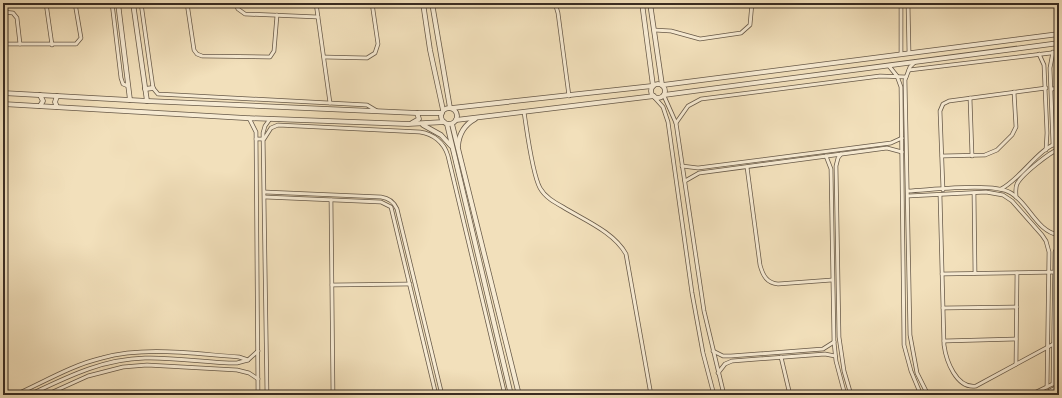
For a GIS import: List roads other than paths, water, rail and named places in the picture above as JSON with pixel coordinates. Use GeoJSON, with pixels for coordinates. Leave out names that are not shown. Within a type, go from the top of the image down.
{"type":"FeatureCollection","features":[{"type":"Feature","properties":{"kind":"street"},"geometry":{"type":"LineString","coordinates":[[46,3],[52,45]]}},
{"type":"Feature","properties":{"kind":"street"},"geometry":{"type":"LineString","coordinates":[[3,44],[73,45],[79,42],[81,34],[75,3]]}},
{"type":"Feature","properties":{"kind":"street"},"geometry":{"type":"LineString","coordinates":[[112,3],[121,78],[124,84],[128,86]]}},
{"type":"Feature","properties":{"kind":"street"},"geometry":{"type":"LineString","coordinates":[[118,3],[130,100]]}},
{"type":"Feature","properties":{"kind":"street"},"geometry":{"type":"LineString","coordinates":[[133,3],[147,101]]}},
{"type":"Feature","properties":{"kind":"street"},"geometry":{"type":"LineString","coordinates":[[141,3],[153,88],[156,93],[162,95],[368,105],[377,112]]}},
{"type":"Feature","properties":{"kind":"street"},"geometry":{"type":"LineString","coordinates":[[187,3],[194,50],[197,54],[202,56],[270,57],[274,51],[277,15]]}},
{"type":"Feature","properties":{"kind":"street"},"geometry":{"type":"LineString","coordinates":[[234,3],[238,9],[245,14],[318,17]]}},
{"type":"Feature","properties":{"kind":"street"},"geometry":{"type":"LineString","coordinates":[[316,3],[330,103]]}},
{"type":"Feature","properties":{"kind":"street"},"geometry":{"type":"LineString","coordinates":[[324,57],[367,58],[375,53],[378,44],[372,3]]}},
{"type":"Feature","properties":{"kind":"street"},"geometry":{"type":"LineString","coordinates":[[423,3],[430,50],[442,111],[441,118],[445,123],[452,148],[511,395]]}},
{"type":"Feature","properties":{"kind":"street"},"geometry":{"type":"LineString","coordinates":[[432,3],[439,49],[451,108],[457,113],[456,120],[452,124]]}},
{"type":"Feature","properties":{"kind":"street"},"geometry":{"type":"LineString","coordinates":[[555,3],[558,13],[569,96]]}},
{"type":"Feature","properties":{"kind":"street"},"geometry":{"type":"LineString","coordinates":[[642,3],[653,86],[651,92],[665,112],[668,122],[693,300],[703,353],[714,395]]}},
{"type":"Feature","properties":{"kind":"street"},"geometry":{"type":"LineString","coordinates":[[650,3],[662,85],[665,90],[664,95],[676,123],[701,292],[712,351],[724,395]]}},
{"type":"Feature","properties":{"kind":"street"},"geometry":{"type":"LineString","coordinates":[[654,30],[671,31],[700,39],[741,33],[750,25],[752,3]]}},
{"type":"Feature","properties":{"kind":"street"},"geometry":{"type":"LineString","coordinates":[[901,3],[901,54]]}},
{"type":"Feature","properties":{"kind":"street"},"geometry":{"type":"LineString","coordinates":[[908,3],[909,53]]}},
{"type":"Feature","properties":{"kind":"street"},"geometry":{"type":"LineString","coordinates":[[3,12],[13,13],[17,18],[20,44]]}},
{"type":"Feature","properties":{"kind":"street"},"geometry":{"type":"LineString","coordinates":[[3,93],[417,113],[653,86],[658,84],[662,85],[1059,34]]}},
{"type":"Feature","properties":{"kind":"street"},"geometry":{"type":"LineString","coordinates":[[456,120],[654,96],[658,98],[664,95],[1059,43]]}},
{"type":"Feature","properties":{"kind":"street"},"geometry":{"type":"LineString","coordinates":[[430,50],[439,49]]}},
{"type":"Feature","properties":{"kind":"street"},"geometry":{"type":"LineString","coordinates":[[1053,52],[1050,62],[1053,144]]}},
{"type":"Feature","properties":{"kind":"street"},"geometry":{"type":"LineString","coordinates":[[909,70],[1059,52]]}},
{"type":"Feature","properties":{"kind":"street"},"geometry":{"type":"LineString","coordinates":[[1039,54],[1044,62],[1046,88],[1046,150]]}},
{"type":"Feature","properties":{"kind":"street"},"geometry":{"type":"LineString","coordinates":[[650,60],[659,59]]}},
{"type":"Feature","properties":{"kind":"street"},"geometry":{"type":"LineString","coordinates":[[915,62],[906,77],[910,343],[917,373],[928,395]]}},
{"type":"Feature","properties":{"kind":"street"},"geometry":{"type":"LineString","coordinates":[[1044,62],[1050,62]]}},
{"type":"Feature","properties":{"kind":"street"},"geometry":{"type":"LineString","coordinates":[[889,66],[897,76],[901,87],[904,345],[909,364],[921,395]]}},
{"type":"Feature","properties":{"kind":"street"},"geometry":{"type":"LineString","coordinates":[[676,123],[688,106],[701,99],[880,76],[906,77]]}},
{"type":"Feature","properties":{"kind":"street"},"geometry":{"type":"LineString","coordinates":[[145,88],[153,88]]}},
{"type":"Feature","properties":{"kind":"street"},"geometry":{"type":"LineString","coordinates":[[943,190],[940,111],[942,105],[947,101],[1046,88]]}},
{"type":"Feature","properties":{"kind":"street"},"geometry":{"type":"LineString","coordinates":[[1052,89],[1059,88]]}},
{"type":"Feature","properties":{"kind":"street"},"geometry":{"type":"LineString","coordinates":[[942,156],[972,156],[991,154],[1014,133],[1017,121],[1014,92]]}},
{"type":"Feature","properties":{"kind":"street"},"geometry":{"type":"LineString","coordinates":[[40,95],[43,101],[40,106]]}},
{"type":"Feature","properties":{"kind":"street"},"geometry":{"type":"LineString","coordinates":[[57,96],[55,102],[57,108]]}},
{"type":"Feature","properties":{"kind":"street"},"geometry":{"type":"LineString","coordinates":[[970,98],[972,156]]}},
{"type":"Feature","properties":{"kind":"street"},"geometry":{"type":"LineString","coordinates":[[3,104],[249,118],[408,124],[452,124]]}},
{"type":"Feature","properties":{"kind":"street"},"geometry":{"type":"LineString","coordinates":[[524,112],[537,181],[543,193],[553,202],[618,242],[626,254],[650,395]]}},
{"type":"Feature","properties":{"kind":"street"},"geometry":{"type":"LineString","coordinates":[[408,124],[418,120],[419,117],[417,113]]}},
{"type":"Feature","properties":{"kind":"street"},"geometry":{"type":"LineString","coordinates":[[1047,117],[1052,117]]}},
{"type":"Feature","properties":{"kind":"street"},"geometry":{"type":"LineString","coordinates":[[249,118],[255,127],[256,139],[258,395]]}},
{"type":"Feature","properties":{"kind":"street"},"geometry":{"type":"LineString","coordinates":[[267,395],[264,139],[265,126],[271,118]]}},
{"type":"Feature","properties":{"kind":"street"},"geometry":{"type":"LineString","coordinates":[[458,150],[461,133],[468,124],[478,118]]}},
{"type":"Feature","properties":{"kind":"street"},"geometry":{"type":"LineString","coordinates":[[421,124],[441,135],[452,148]]}},
{"type":"Feature","properties":{"kind":"street"},"geometry":{"type":"LineString","coordinates":[[452,124],[519,395]]}},
{"type":"Feature","properties":{"kind":"street"},"geometry":{"type":"LineString","coordinates":[[264,139],[271,128],[278,125],[420,132],[429,134],[441,143],[448,156],[505,395]]}},
{"type":"Feature","properties":{"kind":"street"},"geometry":{"type":"LineString","coordinates":[[682,166],[698,168],[887,143],[902,138]]}},
{"type":"Feature","properties":{"kind":"street"},"geometry":{"type":"LineString","coordinates":[[256,139],[264,139]]}},
{"type":"Feature","properties":{"kind":"street"},"geometry":{"type":"LineString","coordinates":[[887,143],[887,148]]}},
{"type":"Feature","properties":{"kind":"street"},"geometry":{"type":"LineString","coordinates":[[1000,189],[1012,182],[1053,144],[1059,143]]}},
{"type":"Feature","properties":{"kind":"street"},"geometry":{"type":"LineString","coordinates":[[685,181],[699,173],[826,156],[887,148],[902,152]]}},
{"type":"Feature","properties":{"kind":"street"},"geometry":{"type":"LineString","coordinates":[[1016,197],[1016,189],[1020,180],[1050,153],[1059,149]]}},
{"type":"Feature","properties":{"kind":"street"},"geometry":{"type":"LineString","coordinates":[[841,154],[837,160],[836,169],[839,337],[844,371],[851,395]]}},
{"type":"Feature","properties":{"kind":"street"},"geometry":{"type":"LineString","coordinates":[[826,156],[831,169],[832,280],[835,356],[845,395]]}},
{"type":"Feature","properties":{"kind":"street"},"geometry":{"type":"LineString","coordinates":[[747,167],[760,265],[763,276],[771,283],[778,284],[832,280]]}},
{"type":"Feature","properties":{"kind":"street"},"geometry":{"type":"LineString","coordinates":[[698,168],[699,173]]}},
{"type":"Feature","properties":{"kind":"street"},"geometry":{"type":"LineString","coordinates":[[831,169],[836,169]]}},
{"type":"Feature","properties":{"kind":"street"},"geometry":{"type":"LineString","coordinates":[[460,182],[466,181]]}},
{"type":"Feature","properties":{"kind":"street"},"geometry":{"type":"LineString","coordinates":[[908,191],[1000,189],[1016,197],[1047,230],[1059,235]]}},
{"type":"Feature","properties":{"kind":"street"},"geometry":{"type":"LineString","coordinates":[[265,192],[381,197],[394,203],[397,209],[442,395]]}},
{"type":"Feature","properties":{"kind":"street"},"geometry":{"type":"LineString","coordinates":[[974,193],[975,273]]}},
{"type":"Feature","properties":{"kind":"street"},"geometry":{"type":"LineString","coordinates":[[908,196],[997,193],[1008,198],[1016,205],[1046,241],[1049,252],[1047,387]]}},
{"type":"Feature","properties":{"kind":"street"},"geometry":{"type":"LineString","coordinates":[[940,195],[944,341],[946,357],[950,368],[958,378],[967,385],[978,385],[1059,341]]}},
{"type":"Feature","properties":{"kind":"street"},"geometry":{"type":"LineString","coordinates":[[265,197],[383,202],[391,207],[436,395]]}},
{"type":"Feature","properties":{"kind":"street"},"geometry":{"type":"LineString","coordinates":[[332,200],[333,395]]}},
{"type":"Feature","properties":{"kind":"street"},"geometry":{"type":"LineString","coordinates":[[1053,384],[1054,252],[1059,244]]}},
{"type":"Feature","properties":{"kind":"street"},"geometry":{"type":"LineString","coordinates":[[903,245],[909,245]]}},
{"type":"Feature","properties":{"kind":"street"},"geometry":{"type":"LineString","coordinates":[[942,274],[1059,272]]}},
{"type":"Feature","properties":{"kind":"street"},"geometry":{"type":"LineString","coordinates":[[1016,364],[1017,273]]}},
{"type":"Feature","properties":{"kind":"street"},"geometry":{"type":"LineString","coordinates":[[332,285],[410,284]]}},
{"type":"Feature","properties":{"kind":"street"},"geometry":{"type":"LineString","coordinates":[[257,307],[266,307]]}},
{"type":"Feature","properties":{"kind":"street"},"geometry":{"type":"LineString","coordinates":[[943,308],[1017,307]]}},
{"type":"Feature","properties":{"kind":"street"},"geometry":{"type":"LineString","coordinates":[[944,341],[1016,339]]}},
{"type":"Feature","properties":{"kind":"street"},"geometry":{"type":"LineString","coordinates":[[712,351],[723,356],[735,356],[826,348],[834,342]]}},
{"type":"Feature","properties":{"kind":"street"},"geometry":{"type":"LineString","coordinates":[[818,349],[818,354]]}},
{"type":"Feature","properties":{"kind":"street"},"geometry":{"type":"LineString","coordinates":[[29,395],[82,370],[116,360],[155,358],[237,363],[248,360],[258,351]]}},
{"type":"Feature","properties":{"kind":"street"},"geometry":{"type":"LineString","coordinates":[[15,395],[80,365],[120,354],[155,352],[239,357],[248,360]]}},
{"type":"Feature","properties":{"kind":"street"},"geometry":{"type":"LineString","coordinates":[[718,373],[725,364],[736,360],[818,354],[829,354],[835,356]]}},
{"type":"Feature","properties":{"kind":"street"},"geometry":{"type":"LineString","coordinates":[[735,356],[736,360]]}},
{"type":"Feature","properties":{"kind":"street"},"geometry":{"type":"LineString","coordinates":[[782,357],[790,395]]}},
{"type":"Feature","properties":{"kind":"street"},"geometry":{"type":"LineString","coordinates":[[237,363],[237,370]]}},
{"type":"Feature","properties":{"kind":"street"},"geometry":{"type":"LineString","coordinates":[[46,395],[88,376],[127,366],[156,365],[237,370],[250,373],[258,379]]}},
{"type":"Feature","properties":{"kind":"street"},"geometry":{"type":"LineString","coordinates":[[1030,395],[1059,381]]}},
{"type":"Feature","properties":{"kind":"street"},"geometry":{"type":"LineString","coordinates":[[1042,395],[1059,386]]}},
{"type":"Feature","properties":{"kind":"street"},"geometry":{"type":"LineString","coordinates":[[435,389],[440,387]]}},
{"type":"Feature","properties":{"kind":"street"},"geometry":{"type":"LineString","coordinates":[[918,389],[924,387]]}}]}
